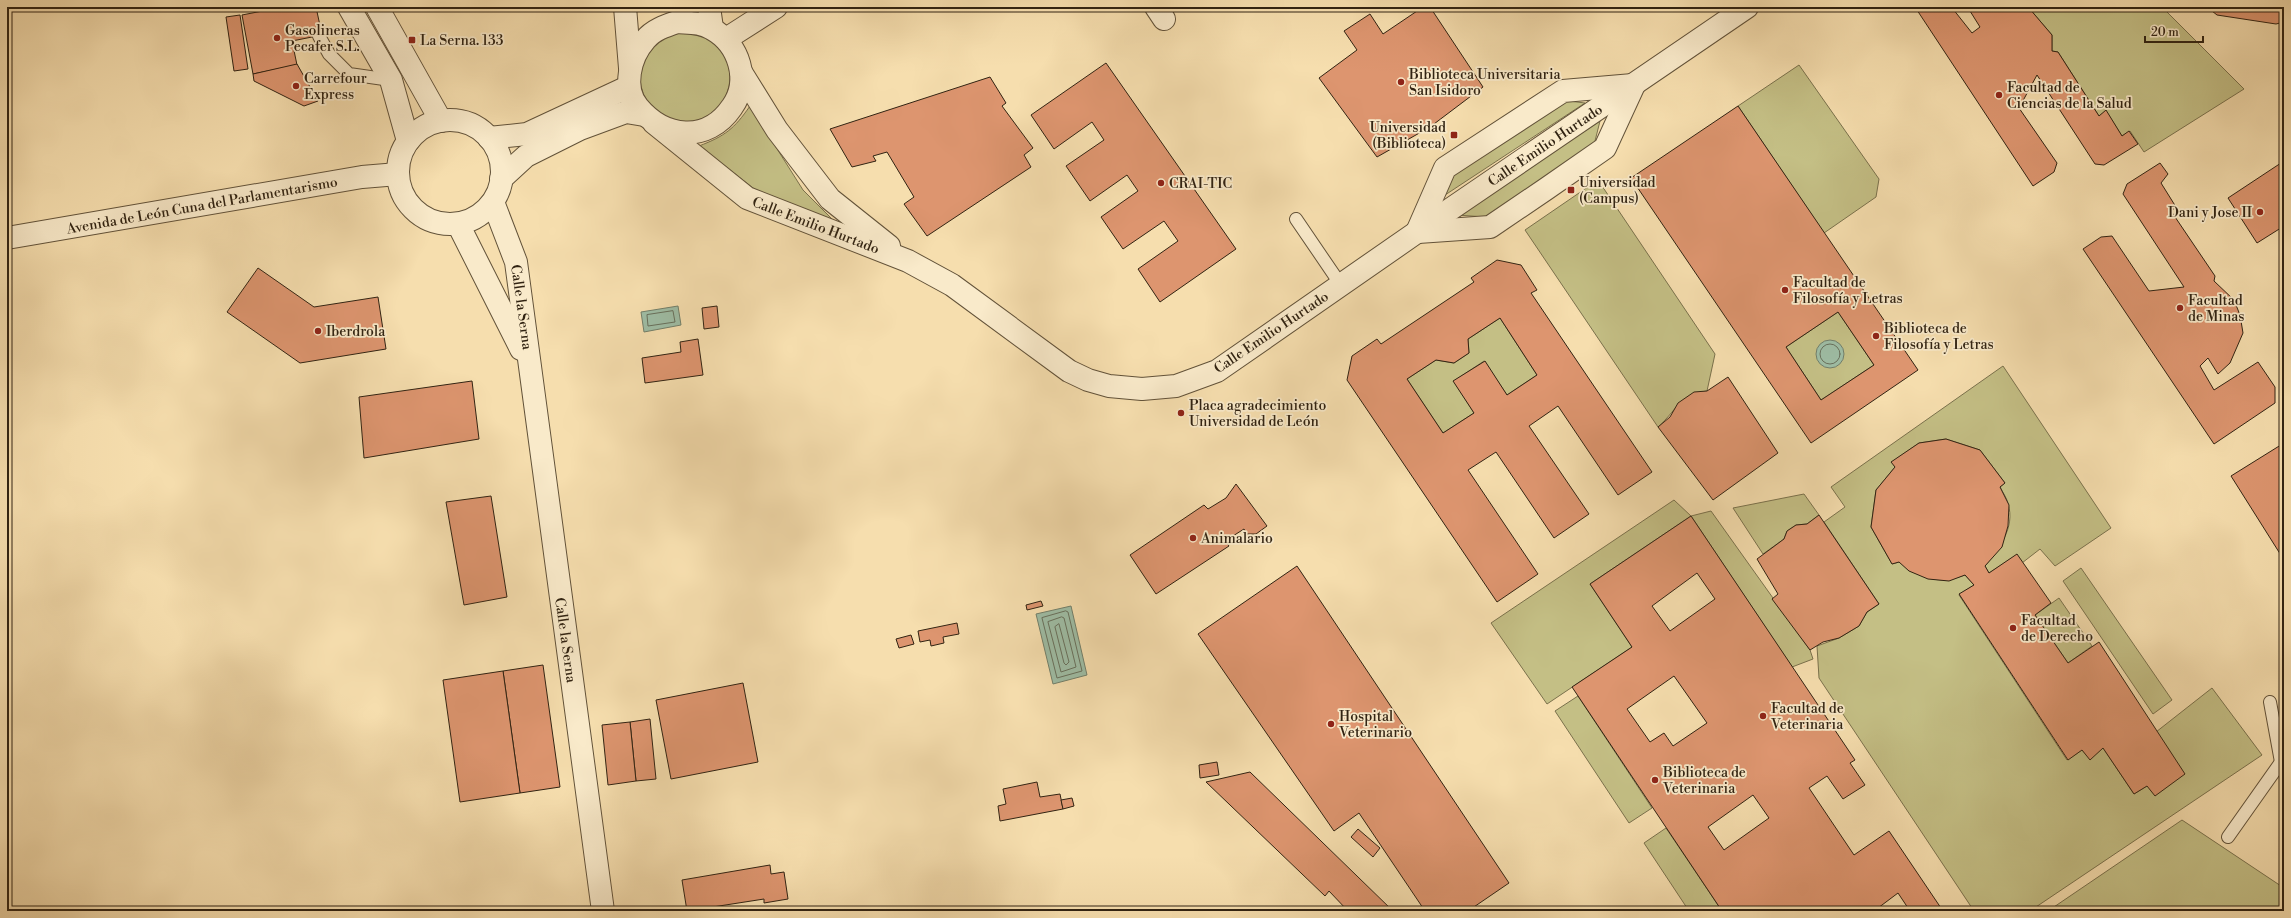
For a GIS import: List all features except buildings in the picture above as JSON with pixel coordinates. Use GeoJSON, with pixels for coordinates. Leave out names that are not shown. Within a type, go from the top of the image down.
{"type":"FeatureCollection","features":[{"type":"Feature","properties":{"kind":"street"},"geometry":{"type":"LineString","coordinates":[[349,7],[391,80],[408,141]]}},
{"type":"Feature","properties":{"kind":"street"},"geometry":{"type":"LineString","coordinates":[[377,7],[441,121]]}},
{"type":"Feature","properties":{"kind":"street"},"geometry":{"type":"LineString","coordinates":[[625,7],[630,79],[634,102],[649,119]]}},
{"type":"Feature","properties":{"kind":"street"},"geometry":{"type":"LineString","coordinates":[[501,179],[526,156],[580,129],[626,112],[649,119],[670,131],[688,133],[706,129],[721,120],[733,107],[740,90],[741,72],[736,54],[719,34],[709,7]]}},
{"type":"Feature","properties":{"kind":"street"},"geometry":{"type":"LineString","coordinates":[[489,138],[528,134],[630,79],[636,54],[646,39],[660,28],[677,22],[695,23],[719,34],[776,7]]}},
{"type":"Feature","properties":{"kind":"street","name":"Calle Emilio Hurtado"},"geometry":{"type":"LineString","coordinates":[[649,119],[747,198],[908,261],[952,285],[1069,371],[1088,380],[1108,386],[1142,388],[1176,386],[1217,371],[1417,232],[1747,7]]}},
{"type":"Feature","properties":{"kind":"street","name":"Calle Emilio Hurtado"},"geometry":{"type":"LineString","coordinates":[[741,72],[778,130],[830,199],[908,261]]}},
{"type":"Feature","properties":{"kind":"street","name":"Calle Emilio Hurtado"},"geometry":{"type":"LineString","coordinates":[[1417,232],[1445,168],[1563,91],[1634,85]]}},
{"type":"Feature","properties":{"kind":"street","name":"Calle Emilio Hurtado"},"geometry":{"type":"LineString","coordinates":[[1417,232],[1490,227],[1605,148],[1634,85]]}},
{"type":"Feature","properties":{"kind":"street"},"geometry":{"type":"LineString","coordinates":[[454,120],[467,123],[479,129],[489,138],[497,150],[501,164],[501,179],[493,202],[481,214],[458,224],[435,222],[424,218],[410,207],[401,191],[398,174],[400,157],[408,141],[418,132],[441,121],[454,120]]}},
{"type":"Feature","properties":{"kind":"street","name":"Avenida de León Cuna del Parlamentarismo"},"geometry":{"type":"LineString","coordinates":[[7,238],[362,177],[398,174]]}},
{"type":"Feature","properties":{"kind":"street","name":"Calle la Serna"},"geometry":{"type":"LineString","coordinates":[[493,202],[516,262],[603,911]]}},
{"type":"Feature","properties":{"kind":"street","name":"Calle la Serna"},"geometry":{"type":"LineString","coordinates":[[458,224],[506,315],[530,368]]}},
{"type":"Feature","properties":{"kind":"lane"},"geometry":{"type":"LineString","coordinates":[[319,36],[329,54],[349,74],[391,80]]}},
{"type":"Feature","properties":{"kind":"lane"},"geometry":{"type":"LineString","coordinates":[[1296,218],[1341,285]]}},
{"type":"Feature","properties":{"kind":"lane"},"geometry":{"type":"LineString","coordinates":[[2228,837],[2282,764],[2270,702]]}},
{"type":"Feature","properties":{"kind":"shaded area"},"geometry":{"type":"Polygon","coordinates":[[[2028,7],[2162,7],[2244,89],[2144,152],[2130,131],[2122,136],[2106,111],[2099,116],[2058,52],[2052,51],[2052,35],[2028,7]]]}},
{"type":"Feature","properties":{"kind":"shaded area"},"geometry":{"type":"Polygon","coordinates":[[[685,32],[702,35],[717,45],[727,60],[730,77],[727,94],[717,109],[702,119],[685,122],[668,119],[653,109],[643,94],[640,77],[643,60],[653,45],[668,35],[685,32]]]}},
{"type":"Feature","properties":{"kind":"shaded area"},"geometry":{"type":"Polygon","coordinates":[[[1799,65],[1879,179],[1876,197],[1824,233],[1738,106],[1799,65]]]}},
{"type":"Feature","properties":{"kind":"shaded area"},"geometry":{"type":"Polygon","coordinates":[[[1561,100],[1585,103],[1442,197],[1451,171],[1561,100]]]}},
{"type":"Feature","properties":{"kind":"shaded area"},"geometry":{"type":"Polygon","coordinates":[[[750,106],[803,190],[837,224],[766,198],[699,146],[716,139],[728,131],[739,121],[750,106]]]}},
{"type":"Feature","properties":{"kind":"shaded area"},"geometry":{"type":"Polygon","coordinates":[[[1600,121],[1594,145],[1485,217],[1457,215],[1600,121]]]}},
{"type":"Feature","properties":{"kind":"shaded area"},"geometry":{"type":"Polygon","coordinates":[[[1598,180],[1715,354],[1707,391],[1684,399],[1658,427],[1525,230],[1598,180]]]}},
{"type":"Feature","properties":{"kind":"shaded area"},"geometry":{"type":"Polygon","coordinates":[[[1838,312],[1874,365],[1821,400],[1786,347],[1838,312]]]}},
{"type":"Feature","properties":{"kind":"shaded area"},"geometry":{"type":"Polygon","coordinates":[[[1500,318],[1537,375],[1507,395],[1484,361],[1454,381],[1474,413],[1443,433],[1407,379],[1436,360],[1454,363],[1469,353],[1468,339],[1500,318]]]}},
{"type":"Feature","properties":{"kind":"shaded area"},"geometry":{"type":"Polygon","coordinates":[[[2003,366],[2111,528],[2055,566],[2040,549],[2022,563],[2017,555],[1989,573],[1985,566],[2004,538],[2010,521],[2010,513],[2006,498],[2000,487],[2005,483],[1980,450],[1946,439],[1919,443],[1892,462],[1895,467],[1876,490],[1871,527],[1892,564],[1899,562],[1923,576],[1937,580],[1945,580],[1965,575],[1974,585],[1959,595],[2067,760],[2082,750],[2090,759],[2103,748],[2134,794],[2147,786],[2156,732],[2212,688],[2262,755],[2030,911],[1974,911],[1819,678],[1817,646],[1839,638],[1859,626],[1867,612],[1879,604],[1824,522],[1845,507],[1831,487],[2003,366]]]}},
{"type":"Feature","properties":{"kind":"shaded area"},"geometry":{"type":"Polygon","coordinates":[[[1804,494],[1819,515],[1807,524],[1796,525],[1787,531],[1784,539],[1763,554],[1733,508],[1804,494]]]}},
{"type":"Feature","properties":{"kind":"shaded area"},"geometry":{"type":"Polygon","coordinates":[[[1674,500],[1691,516],[1590,584],[1632,647],[1547,704],[1491,623],[1674,500]]]}},
{"type":"Feature","properties":{"kind":"shaded area"},"geometry":{"type":"Polygon","coordinates":[[[1711,511],[1810,650],[1813,659],[1792,667],[1691,516],[1711,511]]]}},
{"type":"Feature","properties":{"kind":"shaded area"},"geometry":{"type":"Polygon","coordinates":[[[2081,568],[2172,700],[2153,714],[2063,581],[2081,568]]]}},
{"type":"Feature","properties":{"kind":"shaded area"},"geometry":{"type":"Polygon","coordinates":[[[2059,598],[2092,646],[2068,663],[2035,615],[2059,598]]]}},
{"type":"Feature","properties":{"kind":"shaded area"},"geometry":{"type":"Polygon","coordinates":[[[1578,696],[1652,808],[1629,823],[1555,711],[1578,696]]]}},
{"type":"Feature","properties":{"kind":"shaded area"},"geometry":{"type":"Polygon","coordinates":[[[2182,820],[2284,888],[2284,911],[2048,911],[2182,820]]]}},
{"type":"Feature","properties":{"kind":"shaded area"},"geometry":{"type":"Polygon","coordinates":[[[1666,828],[1722,911],[1689,911],[1644,843],[1666,828]]]}},
{"type":"Feature","properties":{"kind":"water"},"geometry":{"type":"Polygon","coordinates":[[[678,306],[681,325],[644,332],[641,312],[678,306]]]}},
{"type":"Feature","properties":{"kind":"water"},"geometry":{"type":"Polygon","coordinates":[[[1830,340],[1840,344],[1844,354],[1840,364],[1830,368],[1820,364],[1816,354],[1820,344],[1830,340]]]}},
{"type":"Feature","properties":{"kind":"water"},"geometry":{"type":"Polygon","coordinates":[[[1071,606],[1087,675],[1053,684],[1036,614],[1071,606]]]}},
{"type":"Feature","properties":{"kind":"place","name":"Gasolineras Pecafer S.L."},"geometry":{"type":"Point","coordinates":[277,38]}},
{"type":"Feature","properties":{"kind":"place","name":"La Serna. 133"},"geometry":{"type":"Point","coordinates":[412,40]}},
{"type":"Feature","properties":{"kind":"place","name":"Biblioteca Universitaria San Isidoro"},"geometry":{"type":"Point","coordinates":[1401,82]}},
{"type":"Feature","properties":{"kind":"place","name":"Carrefour Express"},"geometry":{"type":"Point","coordinates":[296,86]}},
{"type":"Feature","properties":{"kind":"place","name":"Facultad de Ciencias de la Salud"},"geometry":{"type":"Point","coordinates":[1999,95]}},
{"type":"Feature","properties":{"kind":"place","name":"Universidad (Biblioteca)"},"geometry":{"type":"Point","coordinates":[1454,135]}},
{"type":"Feature","properties":{"kind":"place","name":"CRAI-TIC"},"geometry":{"type":"Point","coordinates":[1161,183]}},
{"type":"Feature","properties":{"kind":"place","name":"Universidad (Campus)"},"geometry":{"type":"Point","coordinates":[1571,190]}},
{"type":"Feature","properties":{"kind":"place","name":"Dani y Jose II"},"geometry":{"type":"Point","coordinates":[2260,212]}},
{"type":"Feature","properties":{"kind":"place","name":"Facultad de Filosofía y Letras"},"geometry":{"type":"Point","coordinates":[1785,290]}},
{"type":"Feature","properties":{"kind":"place","name":"Facultad de Minas"},"geometry":{"type":"Point","coordinates":[2180,308]}},
{"type":"Feature","properties":{"kind":"place","name":"Iberdrola"},"geometry":{"type":"Point","coordinates":[318,331]}},
{"type":"Feature","properties":{"kind":"place","name":"Biblioteca de Filosofía y Letras"},"geometry":{"type":"Point","coordinates":[1876,336]}},
{"type":"Feature","properties":{"kind":"place","name":"Placa agradecimiento Universidad de León"},"geometry":{"type":"Point","coordinates":[1181,413]}},
{"type":"Feature","properties":{"kind":"place","name":"Animalario"},"geometry":{"type":"Point","coordinates":[1193,538]}},
{"type":"Feature","properties":{"kind":"place","name":"Facultad de Derecho"},"geometry":{"type":"Point","coordinates":[2013,628]}},
{"type":"Feature","properties":{"kind":"place","name":"Facultad de Veterinaria"},"geometry":{"type":"Point","coordinates":[1763,716]}},
{"type":"Feature","properties":{"kind":"place","name":"Hospital Veterinario"},"geometry":{"type":"Point","coordinates":[1331,724]}},
{"type":"Feature","properties":{"kind":"place","name":"Biblioteca de Veterinaria"},"geometry":{"type":"Point","coordinates":[1655,780]}}]}
